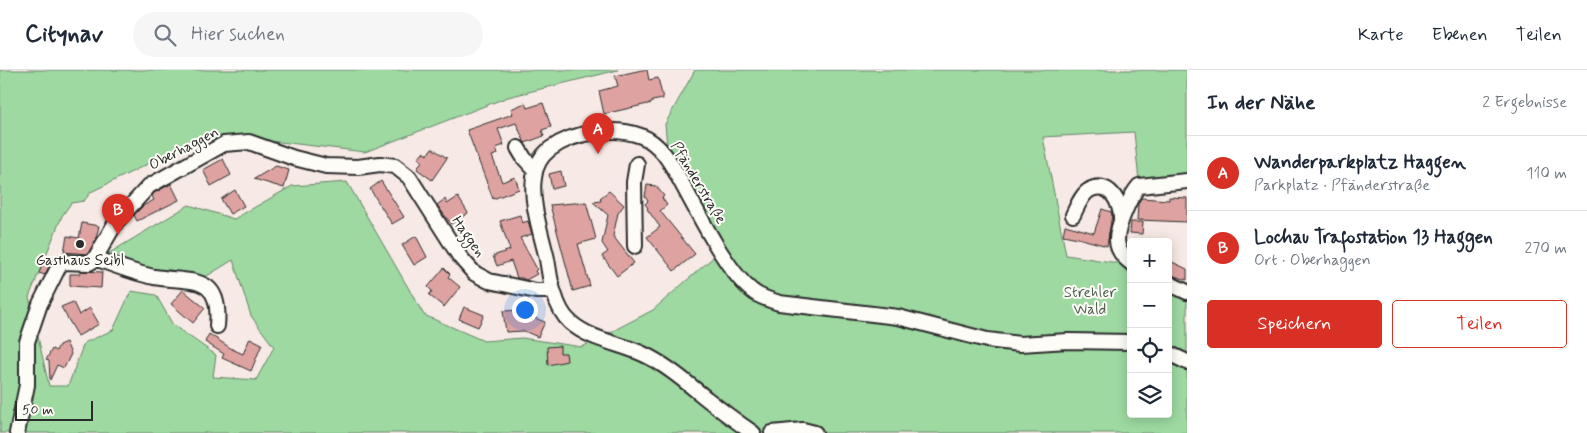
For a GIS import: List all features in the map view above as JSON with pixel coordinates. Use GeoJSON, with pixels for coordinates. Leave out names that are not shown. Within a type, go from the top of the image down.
{"type":"FeatureCollection","features":[{"type":"Feature","properties":{"kind":"street","name":"Pfänderstraße"},"geometry":{"type":"LineString","coordinates":[[535,170],[547,152],[559,143],[575,137],[610,132],[632,133],[648,139],[661,150],[714,241],[729,263],[747,286],[755,293],[766,298],[779,303],[898,318],[986,340],[1020,344],[1068,341],[1127,342]]}},
{"type":"Feature","properties":{"kind":"street"},"geometry":{"type":"LineString","coordinates":[[635,246],[634,182],[639,158],[648,139]]}},
{"type":"Feature","properties":{"kind":"street","name":"Oberhaggen"},"geometry":{"type":"LineString","coordinates":[[95,258],[110,230],[144,190],[165,176],[224,144],[253,143],[299,159],[332,167],[358,167],[380,164]]}},
{"type":"Feature","properties":{"kind":"street"},"geometry":{"type":"LineString","coordinates":[[518,148],[535,170],[533,182],[534,196],[553,291],[563,314],[578,328],[642,353],[660,364],[753,433]]}},
{"type":"Feature","properties":{"kind":"street","name":"Haggen"},"geometry":{"type":"LineString","coordinates":[[380,164],[395,166],[409,177],[460,257],[474,273],[489,281],[536,291],[553,291]]}},
{"type":"Feature","properties":{"kind":"street"},"geometry":{"type":"LineString","coordinates":[[1120,226],[1133,192],[1139,186],[1187,181]]}},
{"type":"Feature","properties":{"kind":"street"},"geometry":{"type":"LineString","coordinates":[[1074,215],[1084,194],[1089,190],[1104,188],[1109,191],[1118,200],[1121,214],[1117,240],[1121,253],[1127,259]]}},
{"type":"Feature","properties":{"kind":"street"},"geometry":{"type":"LineString","coordinates":[[18,433],[27,385],[27,342],[40,304],[59,266],[67,261],[89,262],[95,258],[146,275],[192,280],[205,286],[212,292],[217,301],[217,326]]}},
{"type":"Feature","properties":{"kind":"street"},"geometry":{"type":"LineString","coordinates":[[1172,285],[1187,292]]}},
{"type":"Feature","properties":{"kind":"street"},"geometry":{"type":"LineString","coordinates":[[1172,355],[1187,362]]}},
{"type":"Feature","properties":{"kind":"street"},"geometry":{"type":"LineString","coordinates":[[772,433],[803,430],[814,433]]}},
{"type":"Feature","properties":{"kind":"green space","name":"Strehler Wald"},"geometry":{"type":"Polygon","coordinates":[[[0,70],[618,70],[508,97],[365,152],[280,142],[196,140],[91,192],[84,201],[71,203],[62,216],[29,297],[49,386],[68,386],[84,343],[113,330],[131,291],[156,295],[173,325],[216,355],[213,377],[256,380],[274,347],[251,316],[233,260],[202,279],[146,271],[106,255],[189,205],[234,219],[292,186],[347,182],[424,315],[484,341],[522,338],[582,347],[653,310],[717,254],[749,296],[1022,340],[780,298],[752,285],[725,246],[667,146],[665,124],[695,70],[1187,70],[1187,179],[1139,181],[1134,132],[1043,137],[1066,255],[1127,264],[1127,418],[1172,418],[1172,285],[1187,292],[1187,433],[0,433],[0,70]]]}},
{"type":"Feature","properties":{"kind":"building"},"geometry":{"type":"Polygon","coordinates":[[[647,70],[649,80],[658,78],[663,99],[604,114],[599,91],[618,86],[615,76],[647,70]]]}},
{"type":"Feature","properties":{"kind":"building"},"geometry":{"type":"Polygon","coordinates":[[[525,103],[527,108],[543,103],[551,127],[542,130],[544,136],[525,143],[516,123],[498,129],[504,145],[496,148],[498,154],[492,156],[502,182],[515,177],[519,189],[493,199],[467,130],[513,114],[511,109],[525,103]]]}},
{"type":"Feature","properties":{"kind":"building"},"geometry":{"type":"Polygon","coordinates":[[[432,148],[447,158],[432,180],[417,169],[422,161],[418,158],[423,152],[427,155],[432,148]]]}},
{"type":"Feature","properties":{"kind":"building"},"geometry":{"type":"Polygon","coordinates":[[[223,159],[231,175],[211,186],[203,170],[223,159]]]}},
{"type":"Feature","properties":{"kind":"building"},"geometry":{"type":"Polygon","coordinates":[[[276,166],[289,170],[284,188],[254,179],[276,166]]]}},
{"type":"Feature","properties":{"kind":"building"},"geometry":{"type":"Polygon","coordinates":[[[561,171],[564,186],[552,189],[549,174],[561,171]]]}},
{"type":"Feature","properties":{"kind":"building"},"geometry":{"type":"Polygon","coordinates":[[[381,181],[404,217],[392,224],[370,189],[381,181]]]}},
{"type":"Feature","properties":{"kind":"building"},"geometry":{"type":"Polygon","coordinates":[[[171,184],[179,200],[137,221],[134,215],[143,206],[154,200],[152,196],[154,193],[171,184]]]}},
{"type":"Feature","properties":{"kind":"building"},"geometry":{"type":"Polygon","coordinates":[[[647,185],[656,186],[664,196],[662,198],[667,205],[660,211],[695,254],[674,271],[647,237],[660,227],[645,204],[648,201],[645,197],[647,185]]]}},
{"type":"Feature","properties":{"kind":"building"},"geometry":{"type":"Polygon","coordinates":[[[235,190],[244,206],[230,214],[221,199],[235,190]]]}},
{"type":"Feature","properties":{"kind":"building"},"geometry":{"type":"Polygon","coordinates":[[[609,191],[624,205],[618,213],[613,236],[634,263],[617,276],[602,256],[608,252],[602,243],[608,215],[593,202],[601,201],[600,198],[609,191]]]}},
{"type":"Feature","properties":{"kind":"building"},"geometry":{"type":"Polygon","coordinates":[[[458,197],[468,213],[451,224],[437,205],[445,199],[447,204],[458,197]]]}},
{"type":"Feature","properties":{"kind":"building"},"geometry":{"type":"Polygon","coordinates":[[[1169,197],[1187,198],[1187,222],[1137,220],[1138,204],[1141,198],[1169,200],[1169,197]]]}},
{"type":"Feature","properties":{"kind":"building"},"geometry":{"type":"Polygon","coordinates":[[[586,202],[596,239],[578,244],[590,286],[573,291],[550,205],[586,202]]]}},
{"type":"Feature","properties":{"kind":"building"},"geometry":{"type":"Polygon","coordinates":[[[1102,209],[1111,212],[1112,215],[1107,246],[1063,235],[1065,225],[1094,233],[1102,209]]]}},
{"type":"Feature","properties":{"kind":"building"},"geometry":{"type":"Polygon","coordinates":[[[520,215],[522,223],[528,221],[532,234],[520,238],[537,269],[535,271],[537,274],[526,280],[517,278],[511,261],[497,266],[493,256],[510,250],[500,221],[520,215]]]}},
{"type":"Feature","properties":{"kind":"building"},"geometry":{"type":"Polygon","coordinates":[[[1131,222],[1143,222],[1142,234],[1130,233],[1131,222]]]}},
{"type":"Feature","properties":{"kind":"building","name":"Gasthaus Seibl"},"geometry":{"type":"Polygon","coordinates":[[[82,223],[99,226],[96,239],[88,254],[64,252],[67,236],[79,238],[82,223]]]}},
{"type":"Feature","properties":{"kind":"building"},"geometry":{"type":"Polygon","coordinates":[[[416,236],[427,257],[414,265],[402,245],[416,236]]]}},
{"type":"Feature","properties":{"kind":"building"},"geometry":{"type":"Polygon","coordinates":[[[44,261],[50,264],[45,275],[39,273],[44,261]]]}},
{"type":"Feature","properties":{"kind":"building"},"geometry":{"type":"Polygon","coordinates":[[[1172,262],[1187,269],[1187,280],[1172,275],[1172,262]]]}},
{"type":"Feature","properties":{"kind":"building"},"geometry":{"type":"Polygon","coordinates":[[[444,268],[450,274],[448,277],[460,287],[444,307],[429,295],[432,291],[428,287],[444,268]]]}},
{"type":"Feature","properties":{"kind":"building"},"geometry":{"type":"Polygon","coordinates":[[[80,271],[102,272],[101,288],[70,286],[70,274],[80,274],[80,271]]]}},
{"type":"Feature","properties":{"kind":"building"},"geometry":{"type":"Polygon","coordinates":[[[183,290],[205,308],[193,323],[171,304],[183,290]]]}},
{"type":"Feature","properties":{"kind":"building"},"geometry":{"type":"Polygon","coordinates":[[[73,302],[79,315],[90,308],[99,324],[78,336],[61,307],[73,302]]]}},
{"type":"Feature","properties":{"kind":"building"},"geometry":{"type":"Polygon","coordinates":[[[464,307],[484,315],[478,327],[459,319],[464,307]]]}},
{"type":"Feature","properties":{"kind":"building"},"geometry":{"type":"Polygon","coordinates":[[[522,310],[522,313],[545,322],[538,337],[524,331],[506,332],[503,311],[522,310]]]}},
{"type":"Feature","properties":{"kind":"building"},"geometry":{"type":"Polygon","coordinates":[[[209,334],[243,354],[250,338],[262,344],[251,371],[222,358],[224,354],[205,342],[209,334]]]}},
{"type":"Feature","properties":{"kind":"building"},"geometry":{"type":"Polygon","coordinates":[[[66,342],[71,354],[64,368],[57,365],[50,380],[49,361],[46,360],[52,349],[56,351],[59,345],[66,342]]]}},
{"type":"Feature","properties":{"kind":"building"},"geometry":{"type":"Polygon","coordinates":[[[560,346],[560,353],[566,353],[567,361],[548,365],[547,347],[560,346]]]}},
{"type":"Feature","properties":{"kind":"place","name":"Wanderparkplatz Haggen"},"geometry":{"type":"Point","coordinates":[598,154]}},
{"type":"Feature","properties":{"kind":"place","name":"Lochau Trafostation 13 Haggen"},"geometry":{"type":"Point","coordinates":[118,235]}},
{"type":"Feature","properties":{"kind":"place","name":"Gasthaus Seibl"},"geometry":{"type":"Point","coordinates":[80,244]}}]}
